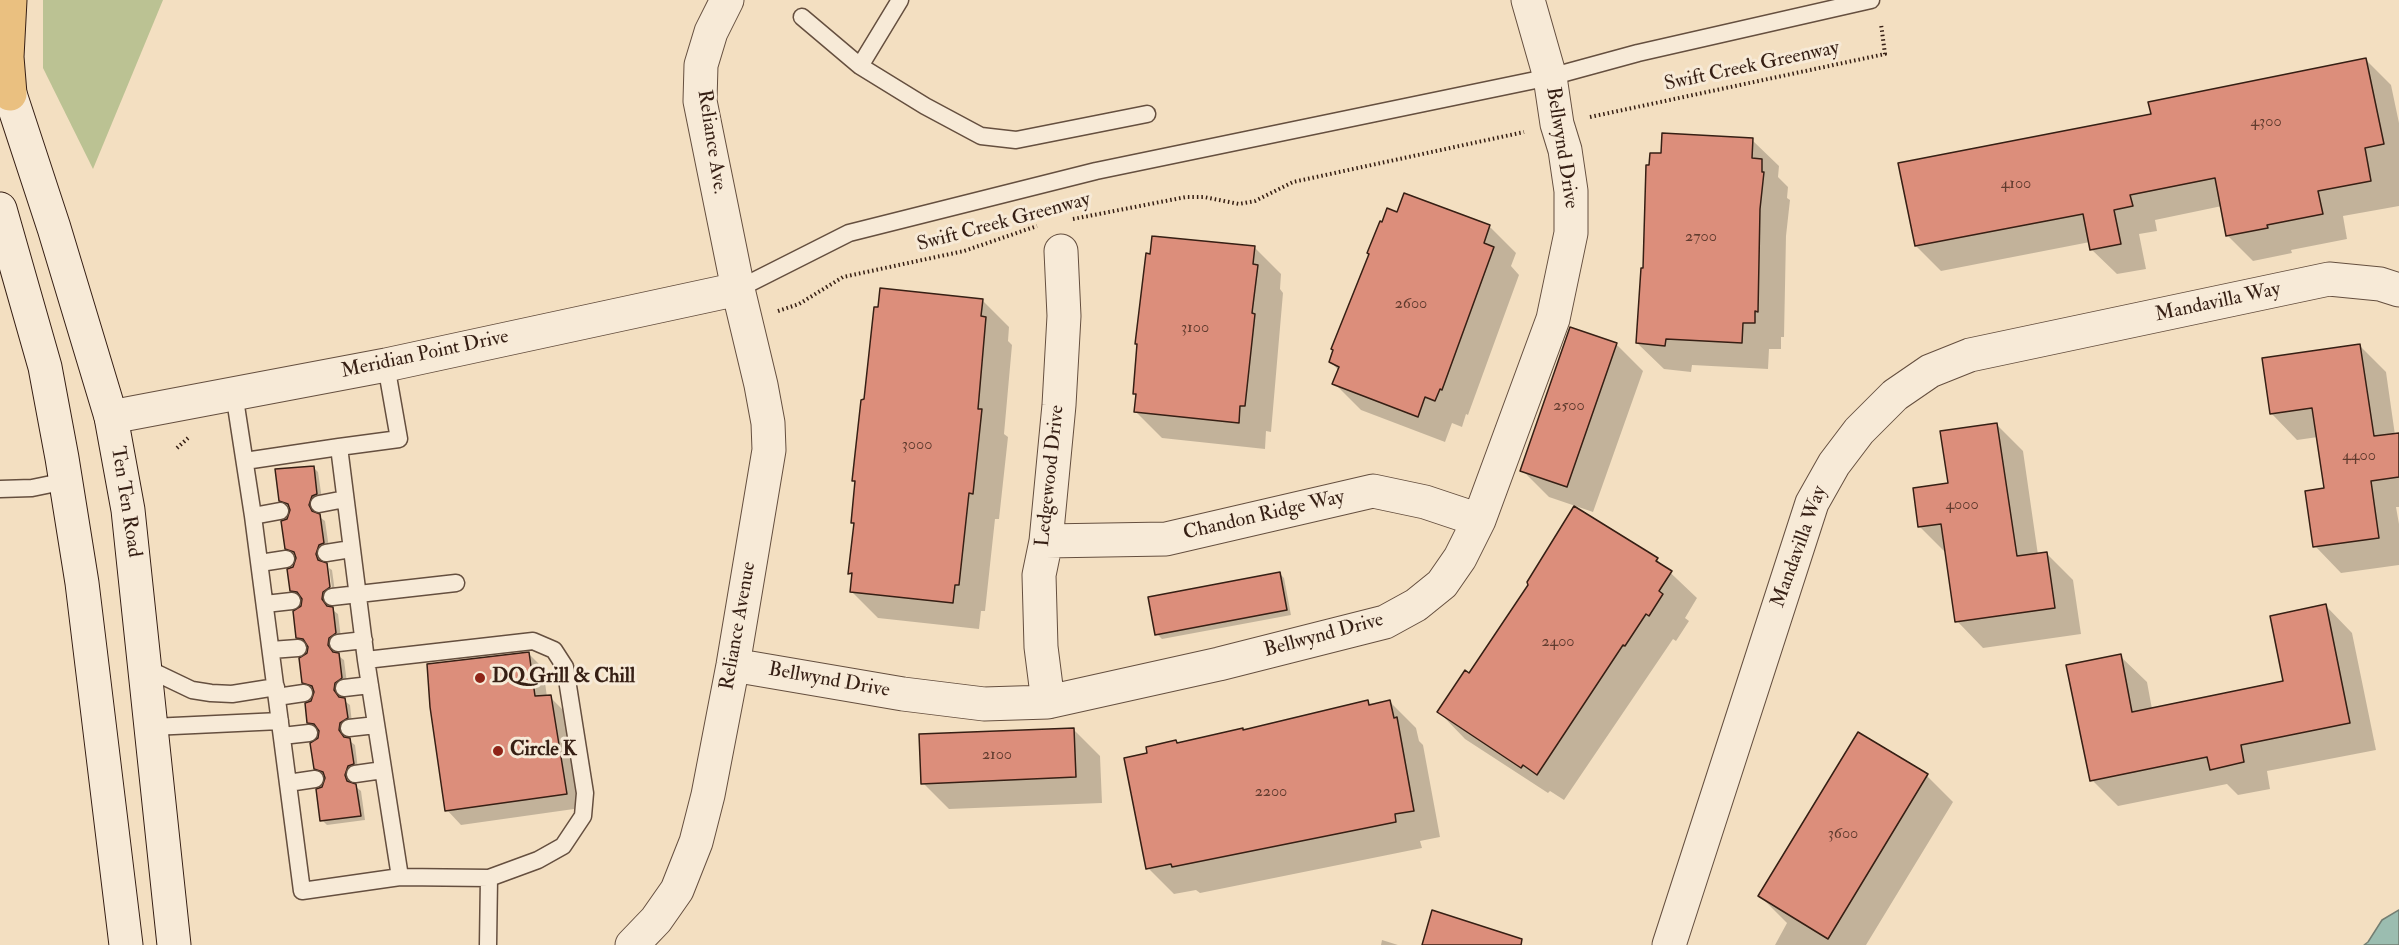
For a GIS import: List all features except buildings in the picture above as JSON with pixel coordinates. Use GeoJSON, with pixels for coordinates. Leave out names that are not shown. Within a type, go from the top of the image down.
{"type":"FeatureCollection","features":[{"type":"Feature","properties":{"kind":"highway"},"geometry":{"type":"LineString","coordinates":[[5,84],[10,0]]}},
{"type":"Feature","properties":{"kind":"street","name":"Reliance Ave."},"geometry":{"type":"LineString","coordinates":[[727,0],[711,32],[701,64],[700,101],[738,288]]}},
{"type":"Feature","properties":{"kind":"street","name":"Bellwynd Drive"},"geometry":{"type":"LineString","coordinates":[[733,665],[903,694],[984,704],[1048,702],[1219,664],[1385,622],[1416,605],[1442,584],[1460,558],[1479,520],[1553,319],[1571,233],[1571,191],[1565,150],[1557,124],[1550,76],[1528,0]]}},
{"type":"Feature","properties":{"kind":"street","name":"Ten Ten Road"},"geometry":{"type":"LineString","coordinates":[[5,84],[54,228],[111,417],[128,510],[174,945]]}},
{"type":"Feature","properties":{"kind":"street"},"geometry":{"type":"LineString","coordinates":[[0,209],[45,367],[66,481],[82,583],[126,945]]}},
{"type":"Feature","properties":{"kind":"street","name":"Ledgewood Drive"},"geometry":{"type":"LineString","coordinates":[[1048,702],[1041,647],[1039,575],[1046,541],[1059,405],[1064,316],[1055,237]]}},
{"type":"Feature","properties":{"kind":"street","name":"Mandavilla Way"},"geometry":{"type":"LineString","coordinates":[[1669,945],[1812,503],[1834,464],[1859,431],[1895,395],[1930,371],[1970,355],[2319,281],[2329,279],[2380,284],[2399,290]]}},
{"type":"Feature","properties":{"kind":"street","name":"Meridian Point Drive"},"geometry":{"type":"LineString","coordinates":[[111,417],[386,365],[738,288]]}},
{"type":"Feature","properties":{"kind":"street","name":"Reliance Avenue"},"geometry":{"type":"LineString","coordinates":[[632,945],[656,920],[677,890],[696,842],[708,795],[733,665],[769,450],[768,423],[761,385],[738,288]]}},
{"type":"Feature","properties":{"kind":"street","name":"Chandon Ridge Way"},"geometry":{"type":"LineString","coordinates":[[1046,541],[1166,539],[1373,491],[1425,502],[1479,520]]}},
{"type":"Feature","properties":{"kind":"lane"},"geometry":{"type":"LineString","coordinates":[[860,66],[900,0]]}},
{"type":"Feature","properties":{"kind":"lane"},"geometry":{"type":"LineString","coordinates":[[738,288],[849,233],[1096,171],[1550,76],[1638,53],[1871,0]]}},
{"type":"Feature","properties":{"kind":"lane"},"geometry":{"type":"LineString","coordinates":[[802,17],[860,66],[925,106],[981,136],[1016,140],[1147,114]]}},
{"type":"Feature","properties":{"kind":"lane"},"geometry":{"type":"LineString","coordinates":[[245,460],[399,439],[386,365]]}},
{"type":"Feature","properties":{"kind":"lane"},"geometry":{"type":"LineString","coordinates":[[234,393],[260,563],[302,891],[400,878],[489,878],[538,860],[563,846],[583,816],[585,793],[565,667],[554,650],[533,641],[366,660]]}},
{"type":"Feature","properties":{"kind":"lane"},"geometry":{"type":"LineString","coordinates":[[339,447],[366,660],[400,878]]}},
{"type":"Feature","properties":{"kind":"lane"},"geometry":{"type":"LineString","coordinates":[[0,489],[32,488],[66,481]]}},
{"type":"Feature","properties":{"kind":"lane"},"geometry":{"type":"LineString","coordinates":[[319,504],[345,499]]}},
{"type":"Feature","properties":{"kind":"lane"},"geometry":{"type":"LineString","coordinates":[[253,516],[280,511]]}},
{"type":"Feature","properties":{"kind":"lane"},"geometry":{"type":"LineString","coordinates":[[326,553],[351,549]]}},
{"type":"Feature","properties":{"kind":"lane"},"geometry":{"type":"LineString","coordinates":[[260,563],[286,559]]}},
{"type":"Feature","properties":{"kind":"lane"},"geometry":{"type":"LineString","coordinates":[[332,597],[456,584]]}},
{"type":"Feature","properties":{"kind":"lane"},"geometry":{"type":"LineString","coordinates":[[265,604],[292,601]]}},
{"type":"Feature","properties":{"kind":"lane"},"geometry":{"type":"LineString","coordinates":[[338,643],[364,640]]}},
{"type":"Feature","properties":{"kind":"lane"},"geometry":{"type":"LineString","coordinates":[[271,650],[298,648]]}},
{"type":"Feature","properties":{"kind":"lane"},"geometry":{"type":"LineString","coordinates":[[146,668],[192,690],[232,694],[304,693]]}},
{"type":"Feature","properties":{"kind":"lane"},"geometry":{"type":"LineString","coordinates":[[344,688],[370,685]]}},
{"type":"Feature","properties":{"kind":"lane"},"geometry":{"type":"LineString","coordinates":[[349,728],[376,725]]}},
{"type":"Feature","properties":{"kind":"lane"},"geometry":{"type":"LineString","coordinates":[[152,727],[281,729],[309,733]]}},
{"type":"Feature","properties":{"kind":"lane"},"geometry":{"type":"LineString","coordinates":[[355,774],[383,770]]}},
{"type":"Feature","properties":{"kind":"lane"},"geometry":{"type":"LineString","coordinates":[[288,783],[315,779]]}},
{"type":"Feature","properties":{"kind":"lane"},"geometry":{"type":"LineString","coordinates":[[488,945],[489,878]]}},
{"type":"Feature","properties":{"kind":"path","name":"Swift Creek Greenway"},"geometry":{"type":"LineString","coordinates":[[1584,118],[1885,54],[1880,21]]}},
{"type":"Feature","properties":{"kind":"path","name":"Swift Creek Greenway"},"geometry":{"type":"LineString","coordinates":[[1071,219],[1186,197],[1204,197],[1239,204],[1256,201],[1293,182],[1526,131]]}},
{"type":"Feature","properties":{"kind":"path","name":"Swift Creek Greenway"},"geometry":{"type":"LineString","coordinates":[[775,311],[786,310],[799,304],[843,277],[964,251],[1055,237]]}},
{"type":"Feature","properties":{"kind":"green space"},"geometry":{"type":"Polygon","coordinates":[[[43,0],[163,0],[93,169],[43,68],[43,0]]]}},
{"type":"Feature","properties":{"kind":"shaded area"},"geometry":{"type":"Polygon","coordinates":[[[2399,910],[2399,945],[2364,945],[2382,920],[2399,910]]]}},
{"type":"Feature","properties":{"kind":"place","name":"DQ Grill & Chill"},"geometry":{"type":"Point","coordinates":[480,678]}},
{"type":"Feature","properties":{"kind":"place","name":"Circle K"},"geometry":{"type":"Point","coordinates":[498,751]}}]}
